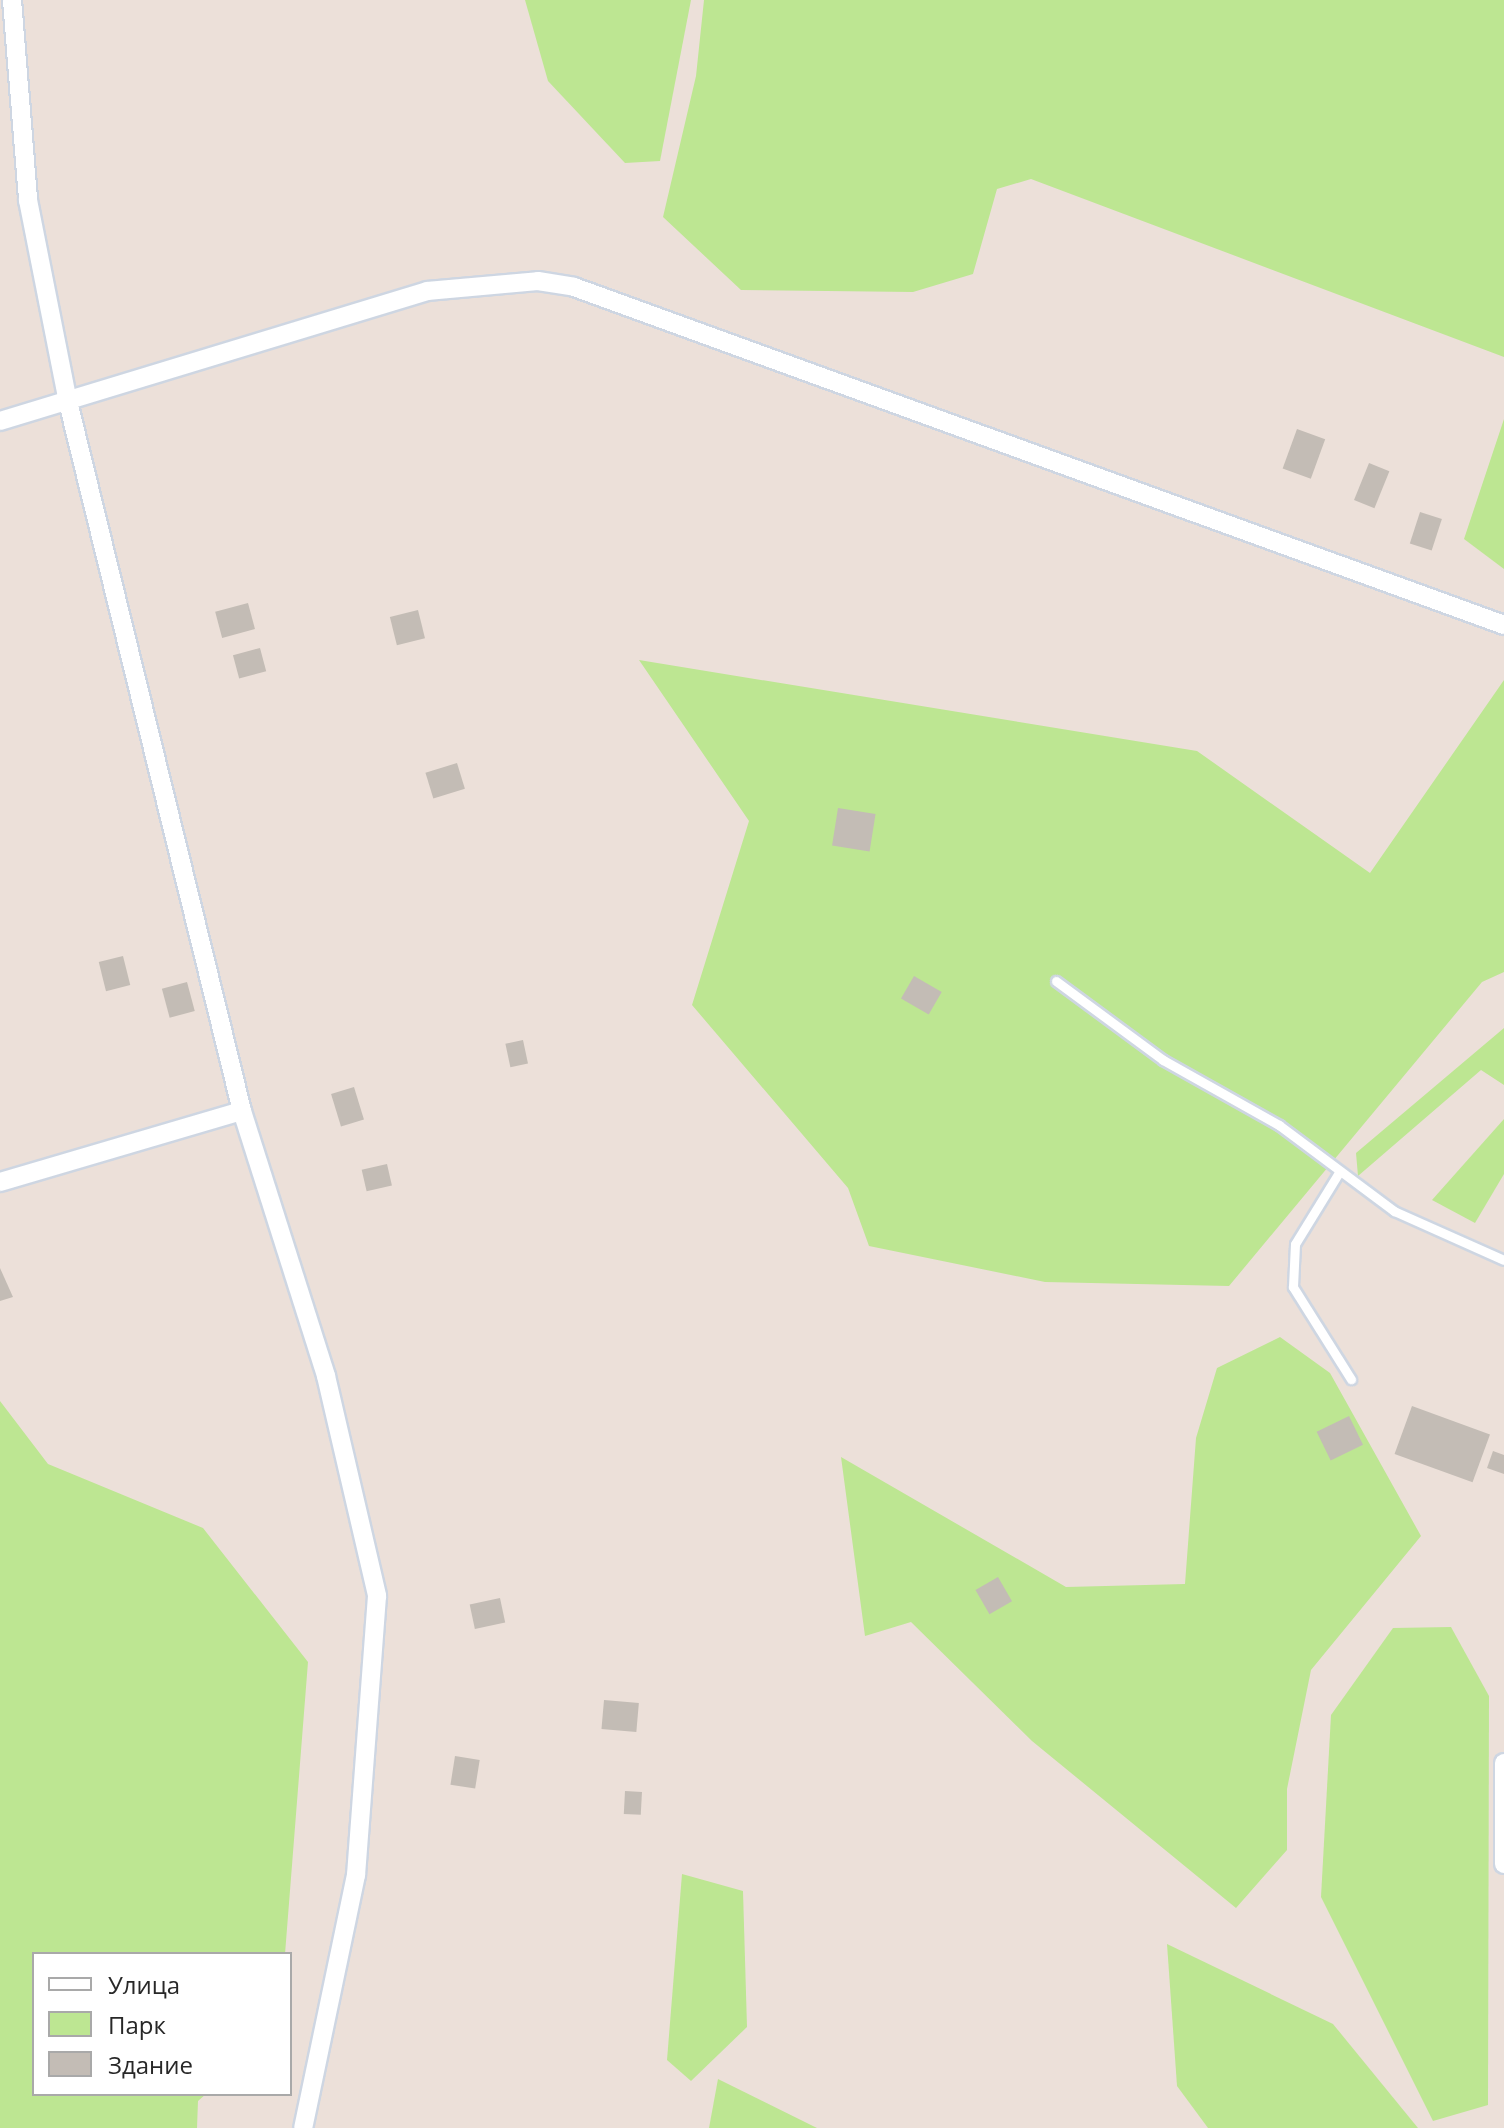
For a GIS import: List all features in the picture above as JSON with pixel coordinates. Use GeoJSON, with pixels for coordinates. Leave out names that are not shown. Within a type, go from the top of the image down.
{"type":"FeatureCollection","features":[{"type":"Feature","properties":{"kind":"street"},"geometry":{"type":"LineString","coordinates":[[12,0],[28,200],[68,402],[242,1111],[326,1376],[377,1596],[356,1875],[303,2128]]}},
{"type":"Feature","properties":{"kind":"street"},"geometry":{"type":"LineString","coordinates":[[0,421],[427,291],[538,281],[574,287],[1504,625]]}},
{"type":"Feature","properties":{"kind":"street"},"geometry":{"type":"LineString","coordinates":[[0,1182],[242,1111]]}},
{"type":"Feature","properties":{"kind":"street"},"geometry":{"type":"LineString","coordinates":[[1504,1763],[1504,1864]]}},
{"type":"Feature","properties":{"kind":"lane"},"geometry":{"type":"LineString","coordinates":[[1056,981],[1163,1060],[1279,1125],[1338,1174],[1394,1211],[1504,1260]]}},
{"type":"Feature","properties":{"kind":"lane"},"geometry":{"type":"LineString","coordinates":[[1338,1174],[1295,1244],[1293,1287],[1351,1379]]}},
{"type":"Feature","properties":{"kind":"green space"},"geometry":{"type":"Polygon","coordinates":[[[525,0],[691,0],[660,161],[625,163],[548,81],[525,0]]]}},
{"type":"Feature","properties":{"kind":"green space"},"geometry":{"type":"Polygon","coordinates":[[[704,0],[1504,0],[1504,357],[1031,179],[997,189],[973,274],[913,292],[741,290],[663,217],[696,76],[704,0]]]}},
{"type":"Feature","properties":{"kind":"green space"},"geometry":{"type":"Polygon","coordinates":[[[1504,419],[1504,569],[1464,539],[1504,419]]]}},
{"type":"Feature","properties":{"kind":"green space"},"geometry":{"type":"Polygon","coordinates":[[[639,660],[1197,751],[1370,873],[1504,680],[1504,972],[1482,982],[1229,1286],[1045,1282],[869,1246],[848,1188],[692,1005],[749,821],[639,660]]]}},
{"type":"Feature","properties":{"kind":"green space"},"geometry":{"type":"Polygon","coordinates":[[[1504,1028],[1504,1085],[1481,1070],[1358,1176],[1356,1153],[1504,1028]]]}},
{"type":"Feature","properties":{"kind":"green space"},"geometry":{"type":"Polygon","coordinates":[[[1504,1119],[1504,1174],[1475,1223],[1432,1200],[1504,1119]]]}},
{"type":"Feature","properties":{"kind":"green space"},"geometry":{"type":"Polygon","coordinates":[[[1280,1337],[1330,1373],[1421,1536],[1311,1670],[1287,1789],[1287,1850],[1236,1908],[1032,1741],[911,1622],[865,1636],[841,1457],[1066,1587],[1185,1584],[1196,1438],[1217,1368],[1280,1337]]]}},
{"type":"Feature","properties":{"kind":"green space"},"geometry":{"type":"Polygon","coordinates":[[[0,1401],[48,1464],[203,1528],[308,1662],[285,1952],[32,1952],[32,2096],[204,2096],[198,2101],[197,2128],[0,2128],[0,1401]]]}},
{"type":"Feature","properties":{"kind":"green space"},"geometry":{"type":"Polygon","coordinates":[[[1451,1627],[1489,1696],[1488,2105],[1433,2121],[1321,1897],[1331,1715],[1393,1628],[1451,1627]]]}},
{"type":"Feature","properties":{"kind":"green space"},"geometry":{"type":"Polygon","coordinates":[[[682,1874],[743,1891],[747,2027],[691,2081],[667,2060],[682,1874]]]}},
{"type":"Feature","properties":{"kind":"green space"},"geometry":{"type":"Polygon","coordinates":[[[1167,1944],[1333,2024],[1418,2128],[1208,2128],[1177,2086],[1167,1944]]]}},
{"type":"Feature","properties":{"kind":"green space"},"geometry":{"type":"Polygon","coordinates":[[[718,2079],[817,2128],[709,2128],[718,2079]]]}},
{"type":"Feature","properties":{"kind":"building"},"geometry":{"type":"Polygon","coordinates":[[[1297,429],[1325,439],[1311,479],[1283,468],[1297,429]]]}},
{"type":"Feature","properties":{"kind":"building"},"geometry":{"type":"Polygon","coordinates":[[[1369,463],[1389,471],[1374,508],[1354,500],[1369,463]]]}},
{"type":"Feature","properties":{"kind":"building"},"geometry":{"type":"Polygon","coordinates":[[[1420,512],[1442,519],[1432,550],[1410,543],[1420,512]]]}},
{"type":"Feature","properties":{"kind":"building"},"geometry":{"type":"Polygon","coordinates":[[[248,603],[255,629],[222,638],[215,612],[248,603]]]}},
{"type":"Feature","properties":{"kind":"building"},"geometry":{"type":"Polygon","coordinates":[[[418,610],[425,638],[397,645],[390,617],[418,610]]]}},
{"type":"Feature","properties":{"kind":"building"},"geometry":{"type":"Polygon","coordinates":[[[260,648],[266,671],[239,678],[233,655],[260,648]]]}},
{"type":"Feature","properties":{"kind":"building"},"geometry":{"type":"Polygon","coordinates":[[[457,763],[465,789],[433,798],[425,773],[457,763]]]}},
{"type":"Feature","properties":{"kind":"building"},"geometry":{"type":"Polygon","coordinates":[[[838,808],[876,814],[870,851],[832,846],[838,808]]]}},
{"type":"Feature","properties":{"kind":"building"},"geometry":{"type":"Polygon","coordinates":[[[123,956],[130,985],[106,991],[99,962],[123,956]]]}},
{"type":"Feature","properties":{"kind":"building"},"geometry":{"type":"Polygon","coordinates":[[[914,976],[942,992],[929,1015],[901,999],[914,976]]]}},
{"type":"Feature","properties":{"kind":"building"},"geometry":{"type":"Polygon","coordinates":[[[187,982],[195,1011],[170,1018],[162,989],[187,982]]]}},
{"type":"Feature","properties":{"kind":"building"},"geometry":{"type":"Polygon","coordinates":[[[523,1040],[528,1063],[510,1067],[505,1044],[523,1040]]]}},
{"type":"Feature","properties":{"kind":"building"},"geometry":{"type":"Polygon","coordinates":[[[354,1087],[364,1120],[341,1127],[331,1094],[354,1087]]]}},
{"type":"Feature","properties":{"kind":"building"},"geometry":{"type":"Polygon","coordinates":[[[387,1164],[392,1185],[367,1191],[362,1170],[387,1164]]]}},
{"type":"Feature","properties":{"kind":"building"},"geometry":{"type":"Polygon","coordinates":[[[0,1268],[13,1297],[0,1301],[0,1268]]]}},
{"type":"Feature","properties":{"kind":"building"},"geometry":{"type":"Polygon","coordinates":[[[1412,1406],[1490,1434],[1473,1482],[1395,1454],[1412,1406]]]}},
{"type":"Feature","properties":{"kind":"building"},"geometry":{"type":"Polygon","coordinates":[[[1349,1416],[1363,1445],[1331,1461],[1317,1432],[1349,1416]]]}},
{"type":"Feature","properties":{"kind":"building"},"geometry":{"type":"Polygon","coordinates":[[[1493,1451],[1504,1455],[1504,1474],[1487,1468],[1493,1451]]]}},
{"type":"Feature","properties":{"kind":"building"},"geometry":{"type":"Polygon","coordinates":[[[998,1577],[1012,1601],[989,1614],[975,1590],[998,1577]]]}},
{"type":"Feature","properties":{"kind":"building"},"geometry":{"type":"Polygon","coordinates":[[[500,1598],[505,1622],[475,1629],[470,1604],[500,1598]]]}},
{"type":"Feature","properties":{"kind":"building"},"geometry":{"type":"Polygon","coordinates":[[[604,1700],[639,1703],[636,1732],[601,1729],[604,1700]]]}},
{"type":"Feature","properties":{"kind":"building"},"geometry":{"type":"Polygon","coordinates":[[[455,1756],[480,1760],[475,1789],[450,1785],[455,1756]]]}},
{"type":"Feature","properties":{"kind":"building"},"geometry":{"type":"Polygon","coordinates":[[[625,1791],[642,1792],[641,1815],[624,1814],[625,1791]]]}}]}
